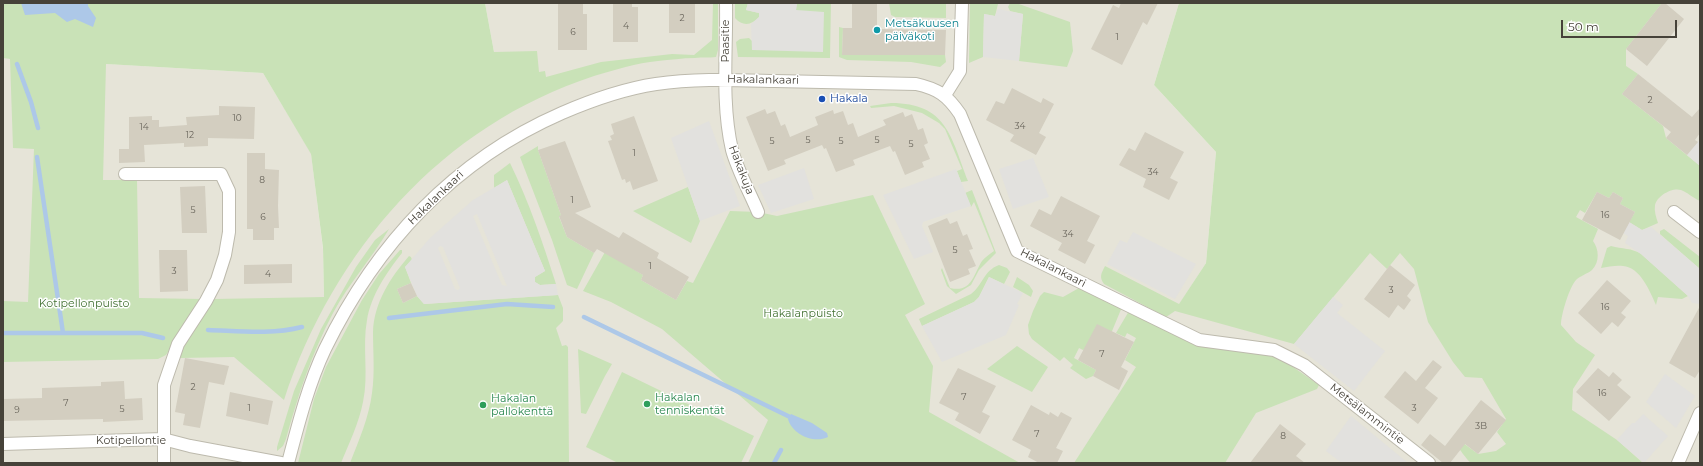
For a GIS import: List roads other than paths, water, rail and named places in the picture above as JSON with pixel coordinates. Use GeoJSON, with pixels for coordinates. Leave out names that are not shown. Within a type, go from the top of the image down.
{"type":"FeatureCollection","features":[{"type":"Feature","properties":{"kind":"street","name":"Paasitie"},"geometry":{"type":"LineString","coordinates":[[726,3],[726,79]]}},
{"type":"Feature","properties":{"kind":"street"},"geometry":{"type":"LineString","coordinates":[[945,95],[960,71],[962,3]]}},
{"type":"Feature","properties":{"kind":"street","name":"Hakalankaari"},"geometry":{"type":"LineString","coordinates":[[288,463],[311,383],[325,350],[341,320],[380,258],[447,184],[470,165],[508,140],[534,125],[590,100],[656,84],[690,80],[726,79],[916,84],[931,88],[945,95],[960,114],[1017,251],[1199,340],[1274,350],[1304,366]]}},
{"type":"Feature","properties":{"kind":"street","name":"Hakakuja"},"geometry":{"type":"LineString","coordinates":[[726,79],[729,135],[732,152],[758,212]]}},
{"type":"Feature","properties":{"kind":"street"},"geometry":{"type":"LineString","coordinates":[[125,174],[221,174],[229,191],[229,232],[225,255],[217,280],[206,301],[178,344],[164,385],[164,463]]}},
{"type":"Feature","properties":{"kind":"street"},"geometry":{"type":"LineString","coordinates":[[1674,212],[1700,231]]}},
{"type":"Feature","properties":{"kind":"street","name":"Metsälammintie"},"geometry":{"type":"LineString","coordinates":[[1304,366],[1430,463]]}},
{"type":"Feature","properties":{"kind":"street"},"geometry":{"type":"LineString","coordinates":[[1678,463],[1700,413]]}},
{"type":"Feature","properties":{"kind":"street","name":"Kotipellontie"},"geometry":{"type":"LineString","coordinates":[[3,444],[163,439],[190,446],[280,463]]}},
{"type":"Feature","properties":{"kind":"water"},"geometry":{"type":"Polygon","coordinates":[[[21,3],[88,3],[88,6],[96,18],[93,27],[75,19],[67,22],[55,13],[25,15],[21,3]]]}},
{"type":"Feature","properties":{"kind":"water"},"geometry":{"type":"Polygon","coordinates":[[[791,414],[812,423],[827,433],[828,437],[816,439],[798,433],[790,424],[788,419],[791,414]]]}},
{"type":"Feature","properties":{"kind":"waterway"},"geometry":{"type":"LineString","coordinates":[[17,64],[31,102],[38,128]]}},
{"type":"Feature","properties":{"kind":"waterway"},"geometry":{"type":"LineString","coordinates":[[37,157],[63,333]]}},
{"type":"Feature","properties":{"kind":"waterway"},"geometry":{"type":"LineString","coordinates":[[389,318],[507,304],[553,307]]}},
{"type":"Feature","properties":{"kind":"waterway"},"geometry":{"type":"LineString","coordinates":[[584,317],[790,417]]}},
{"type":"Feature","properties":{"kind":"waterway"},"geometry":{"type":"LineString","coordinates":[[208,330],[267,332],[302,327]]}},
{"type":"Feature","properties":{"kind":"waterway"},"geometry":{"type":"LineString","coordinates":[[3,333],[142,333],[163,338]]}},
{"type":"Feature","properties":{"kind":"waterway"},"geometry":{"type":"LineString","coordinates":[[774,463],[781,450]]}},
{"type":"Feature","properties":{"kind":"place","name":"Metsäkuusen päiväkoti"},"geometry":{"type":"Point","coordinates":[877,30]}},
{"type":"Feature","properties":{"kind":"place","name":"Hakala"},"geometry":{"type":"Point","coordinates":[822,99]}},
{"type":"Feature","properties":{"kind":"place","name":"Hakalan tenniskentät"},"geometry":{"type":"Point","coordinates":[647,404]}},
{"type":"Feature","properties":{"kind":"place","name":"Hakalan pallokenttä"},"geometry":{"type":"Point","coordinates":[483,405]}},
{"type":"Feature","properties":{"kind":"park label","name":"Kotipellonpuisto"},"geometry":{"type":"Point","coordinates":[84,304]}},
{"type":"Feature","properties":{"kind":"park label","name":"Hakalanpuisto"},"geometry":{"type":"Point","coordinates":[803,314]}}]}
